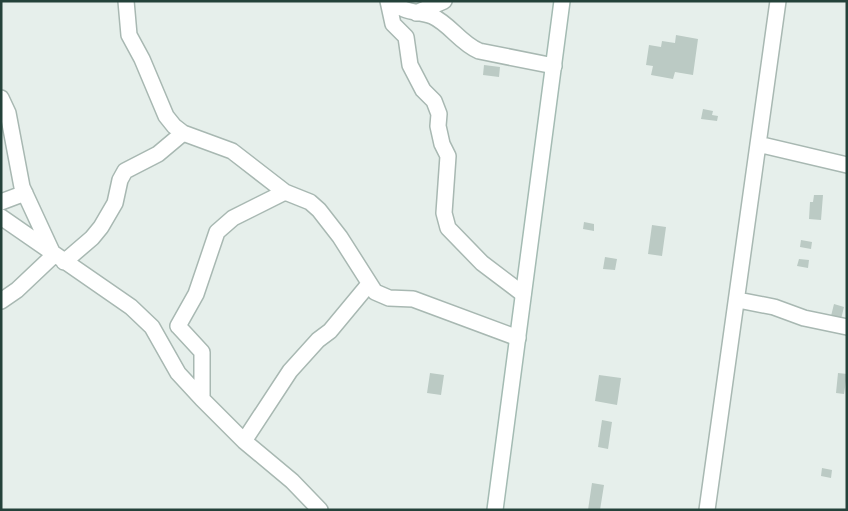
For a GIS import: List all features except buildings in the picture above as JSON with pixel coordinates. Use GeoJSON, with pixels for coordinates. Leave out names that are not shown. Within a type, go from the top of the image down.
{"type":"FeatureCollection","features":[{"type":"Feature","properties":{"kind":"street"},"geometry":{"type":"LineString","coordinates":[[126,1],[129,35],[142,59],[166,116],[174,126],[184,133],[232,151],[285,192],[310,202],[319,210],[360,267],[374,292],[383,297],[413,299],[518,338]]}},
{"type":"Feature","properties":{"kind":"street"},"geometry":{"type":"LineString","coordinates":[[388,1],[393,24],[406,37],[410,64],[423,90],[434,101],[439,114],[440,135],[448,156],[444,213],[448,228],[482,263],[524,294]]}},
{"type":"Feature","properties":{"kind":"street"},"geometry":{"type":"LineString","coordinates":[[392,1],[406,11],[432,17],[469,47],[479,51],[554,66]]}},
{"type":"Feature","properties":{"kind":"street"},"geometry":{"type":"LineString","coordinates":[[416,13],[444,1]]}},
{"type":"Feature","properties":{"kind":"street"},"geometry":{"type":"LineString","coordinates":[[495,510],[562,1]]}},
{"type":"Feature","properties":{"kind":"street"},"geometry":{"type":"LineString","coordinates":[[707,510],[728,346],[738,300],[778,1]]}},
{"type":"Feature","properties":{"kind":"street"},"geometry":{"type":"LineString","coordinates":[[1,98],[8,113],[22,187],[59,258]]}},
{"type":"Feature","properties":{"kind":"street"},"geometry":{"type":"LineString","coordinates":[[1,301],[59,258],[92,238],[115,203],[120,180],[125,171],[158,154],[184,133]]}},
{"type":"Feature","properties":{"kind":"street"},"geometry":{"type":"LineString","coordinates":[[758,144],[847,165]]}},
{"type":"Feature","properties":{"kind":"street"},"geometry":{"type":"LineString","coordinates":[[178,326],[196,294],[217,232],[233,218],[285,192]]}},
{"type":"Feature","properties":{"kind":"street"},"geometry":{"type":"LineString","coordinates":[[1,202],[25,193]]}},
{"type":"Feature","properties":{"kind":"street"},"geometry":{"type":"LineString","coordinates":[[1,217],[131,307],[152,327],[178,373],[202,399],[244,441],[292,481],[320,510]]}},
{"type":"Feature","properties":{"kind":"street"},"geometry":{"type":"LineString","coordinates":[[244,441],[290,371],[318,340],[330,331],[369,284]]}},
{"type":"Feature","properties":{"kind":"street"},"geometry":{"type":"LineString","coordinates":[[738,300],[774,307],[804,318],[847,327]]}},
{"type":"Feature","properties":{"kind":"street"},"geometry":{"type":"LineString","coordinates":[[152,327],[178,326],[202,352],[202,399]]}}]}
